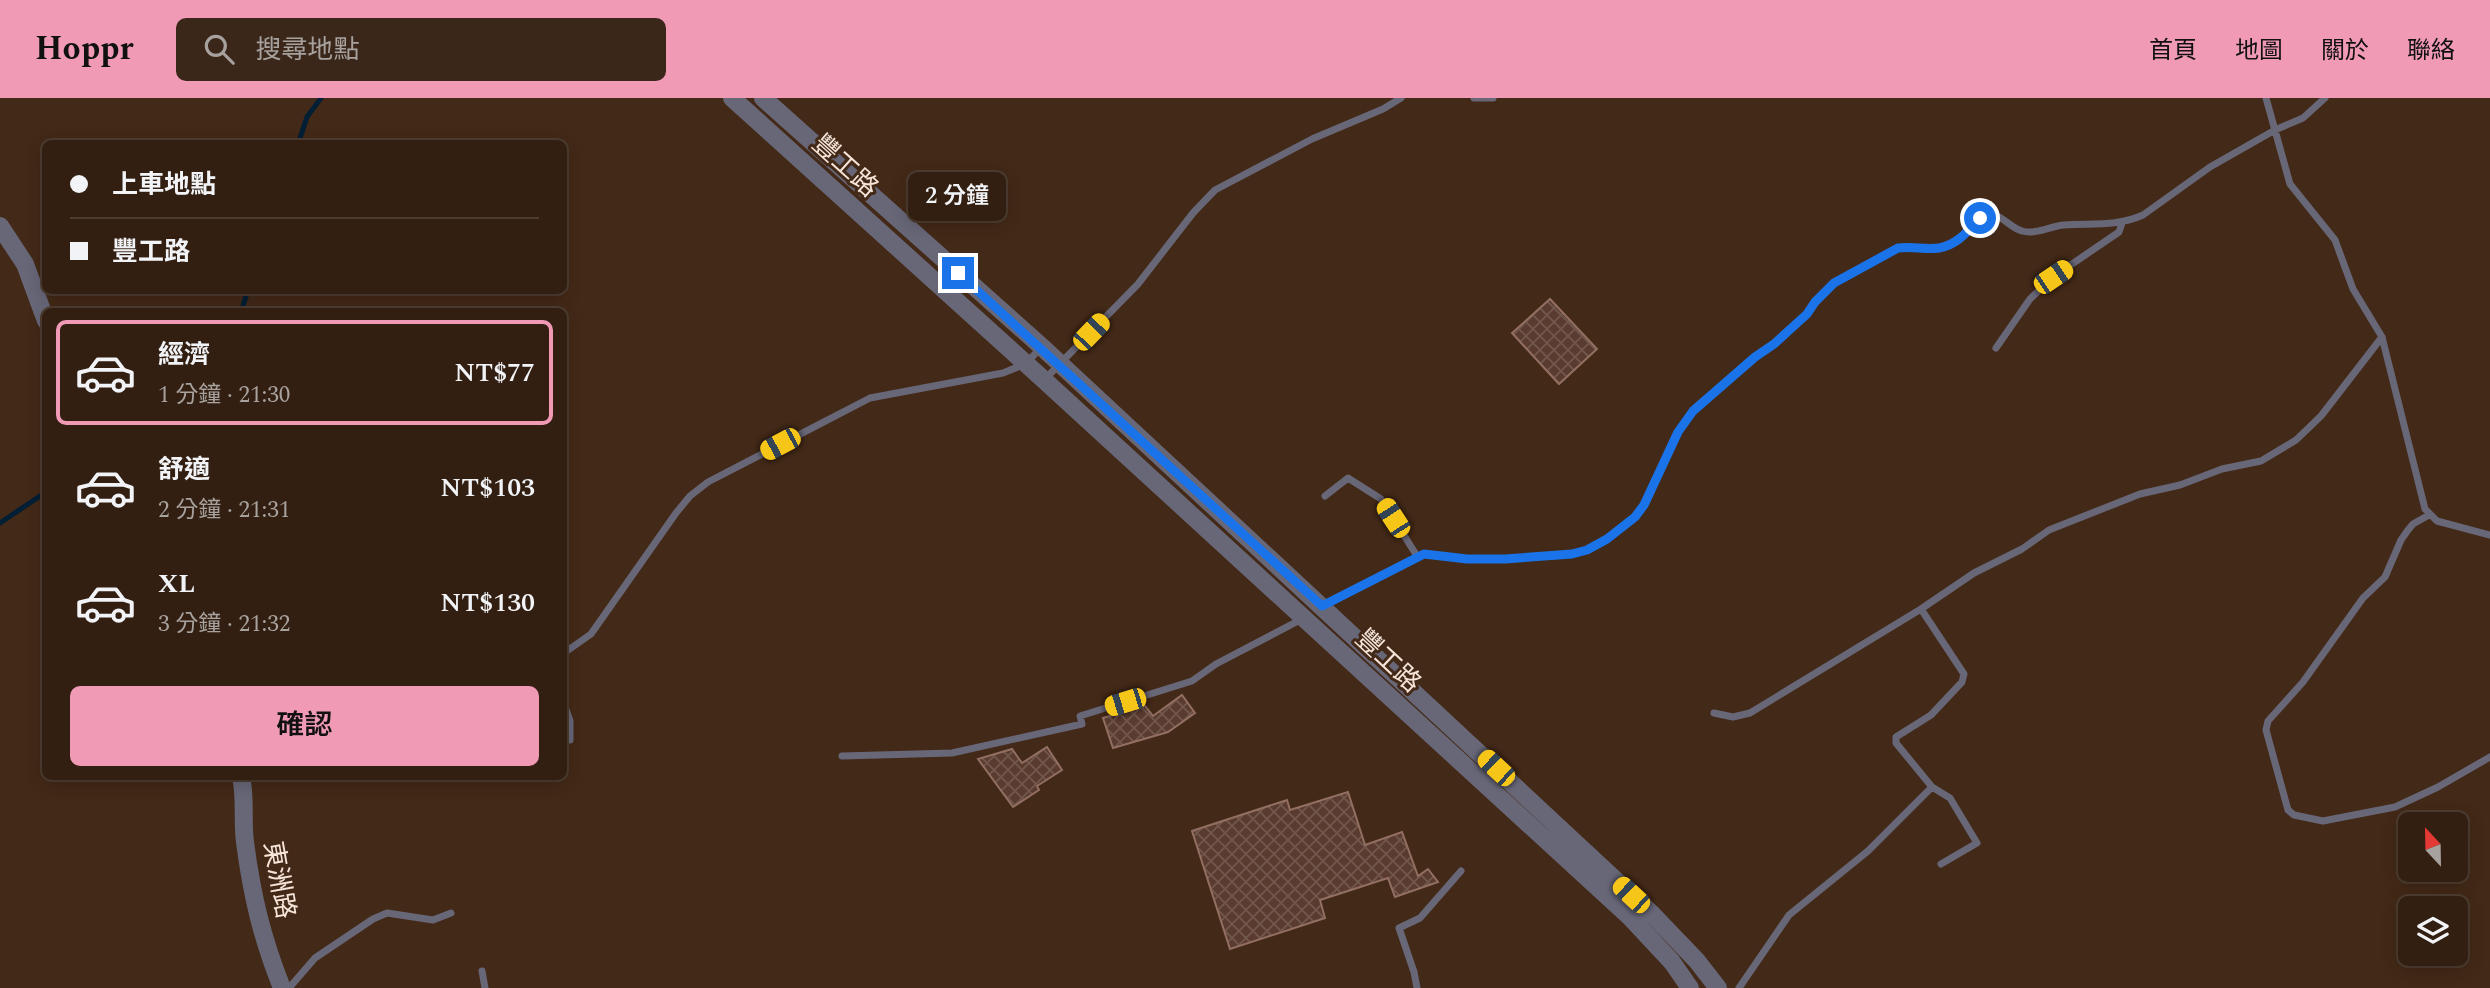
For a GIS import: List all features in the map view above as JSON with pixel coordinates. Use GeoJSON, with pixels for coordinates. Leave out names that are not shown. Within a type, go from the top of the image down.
{"type":"FeatureCollection","features":[{"type":"Feature","properties":{"kind":"street","name":"豐工路"},"geometry":{"type":"LineString","coordinates":[[732,98],[1630,917],[1672,962],[1690,988]]}},
{"type":"Feature","properties":{"kind":"street","name":"豐工路"},"geometry":{"type":"LineString","coordinates":[[763,98],[1042,347],[1322,606],[1651,913],[1697,961],[1718,988]]}},
{"type":"Feature","properties":{"kind":"street"},"geometry":{"type":"LineString","coordinates":[[0,226],[25,264],[42,310]]}},
{"type":"Feature","properties":{"kind":"street","name":"東洲路"},"geometry":{"type":"LineString","coordinates":[[242,780],[245,840],[256,914],[265,946],[282,988]]}},
{"type":"Feature","properties":{"kind":"lane"},"geometry":{"type":"LineString","coordinates":[[1044,380],[1138,284],[1193,213],[1215,190],[1312,139],[1372,114],[1401,98]]}},
{"type":"Feature","properties":{"kind":"lane"},"geometry":{"type":"LineString","coordinates":[[1474,98],[1493,98]]}},
{"type":"Feature","properties":{"kind":"lane"},"geometry":{"type":"LineString","coordinates":[[2266,98],[2290,184],[2335,240],[2353,289],[2382,337],[2423,502],[2429,515],[2437,521],[2490,535]]}},
{"type":"Feature","properties":{"kind":"lane"},"geometry":{"type":"LineString","coordinates":[[842,756],[952,753],[1082,724],[1080,716],[1192,681],[1216,664],[1417,555],[1431,553],[1467,559],[1505,559],[1587,550],[1607,539],[1635,517],[1644,505],[1678,432],[1693,411],[1774,344],[1807,314],[1834,283],[1889,253],[1908,246],[1938,248],[1957,242],[1980,218],[1989,215],[1998,216],[2015,228],[2027,232],[2062,225],[2122,223],[2143,215],[2210,167],[2274,130],[2303,118],[2325,98]]}},
{"type":"Feature","properties":{"kind":"lane"},"geometry":{"type":"LineString","coordinates":[[1996,348],[2030,299],[2053,277],[2119,232],[2122,223]]}},
{"type":"Feature","properties":{"kind":"lane"},"geometry":{"type":"LineString","coordinates":[[1714,713],[1734,717],[1750,713],[1921,609],[1974,573],[2022,549],[2049,530],[2140,494],[2180,485],[2222,469],[2261,461],[2296,440],[2321,416],[2382,337]]}},
{"type":"Feature","properties":{"kind":"lane"},"geometry":{"type":"LineString","coordinates":[[567,651],[590,635],[676,513],[690,496],[708,482],[870,398],[1003,373],[1024,364],[1042,347]]}},
{"type":"Feature","properties":{"kind":"lane"},"geometry":{"type":"LineString","coordinates":[[1325,496],[1348,478],[1381,499],[1417,555]]}},
{"type":"Feature","properties":{"kind":"lane"},"geometry":{"type":"LineString","coordinates":[[2429,515],[2413,524],[2400,540],[2385,577],[2363,598],[2303,682],[2268,721],[2266,730],[2288,810],[2294,815],[2323,821],[2395,807],[2438,787],[2490,757]]}},
{"type":"Feature","properties":{"kind":"lane"},"geometry":{"type":"LineString","coordinates":[[1921,609],[1964,674],[1962,682],[1931,715],[1896,737],[1896,743],[1932,787],[1950,797],[1978,843],[1941,864]]}},
{"type":"Feature","properties":{"kind":"lane"},"geometry":{"type":"LineString","coordinates":[[567,713],[570,740]]}},
{"type":"Feature","properties":{"kind":"lane"},"geometry":{"type":"LineString","coordinates":[[1739,988],[1789,915],[1868,851],[1932,787]]}},
{"type":"Feature","properties":{"kind":"lane"},"geometry":{"type":"LineString","coordinates":[[1417,988],[1399,928],[1420,918],[1461,871]]}},
{"type":"Feature","properties":{"kind":"lane"},"geometry":{"type":"LineString","coordinates":[[289,988],[315,958],[373,919],[387,913],[433,920],[451,913]]}},
{"type":"Feature","properties":{"kind":"lane"},"geometry":{"type":"LineString","coordinates":[[482,971],[485,988]]}},
{"type":"Feature","properties":{"kind":"building"},"geometry":{"type":"Polygon","coordinates":[[[1550,299],[1597,349],[1559,384],[1512,333],[1550,299]]]}},
{"type":"Feature","properties":{"kind":"building"},"geometry":{"type":"Polygon","coordinates":[[[1182,695],[1195,713],[1168,732],[1113,748],[1103,718],[1145,706],[1153,716],[1182,695]]]}},
{"type":"Feature","properties":{"kind":"building"},"geometry":{"type":"Polygon","coordinates":[[[1047,747],[1062,770],[1037,786],[1039,790],[1013,807],[978,759],[1012,749],[1022,763],[1047,747]]]}},
{"type":"Feature","properties":{"kind":"building"},"geometry":{"type":"Polygon","coordinates":[[[1348,792],[1365,845],[1402,832],[1418,876],[1428,869],[1438,882],[1395,897],[1388,878],[1320,900],[1325,918],[1230,949],[1192,831],[1287,800],[1290,810],[1348,792]]]}},
{"type":"Feature","properties":{"kind":"waterway"},"geometry":{"type":"LineString","coordinates":[[299,140],[307,117],[321,98]]}},
{"type":"Feature","properties":{"kind":"waterway"},"geometry":{"type":"LineString","coordinates":[[242,308],[247,294]]}},
{"type":"Feature","properties":{"kind":"waterway"},"geometry":{"type":"LineString","coordinates":[[0,523],[42,495]]}},
{"type":"Feature","properties":{"kind":"route"},"geometry":{"type":"LineString","coordinates":[[958,273],[1322,606],[1417,555],[1431,553],[1467,559],[1505,559],[1572,554],[1597,545],[1635,517],[1644,505],[1688,416],[1807,314],[1824,291],[1898,248],[1938,248],[1957,242],[1980,218]]}}]}
